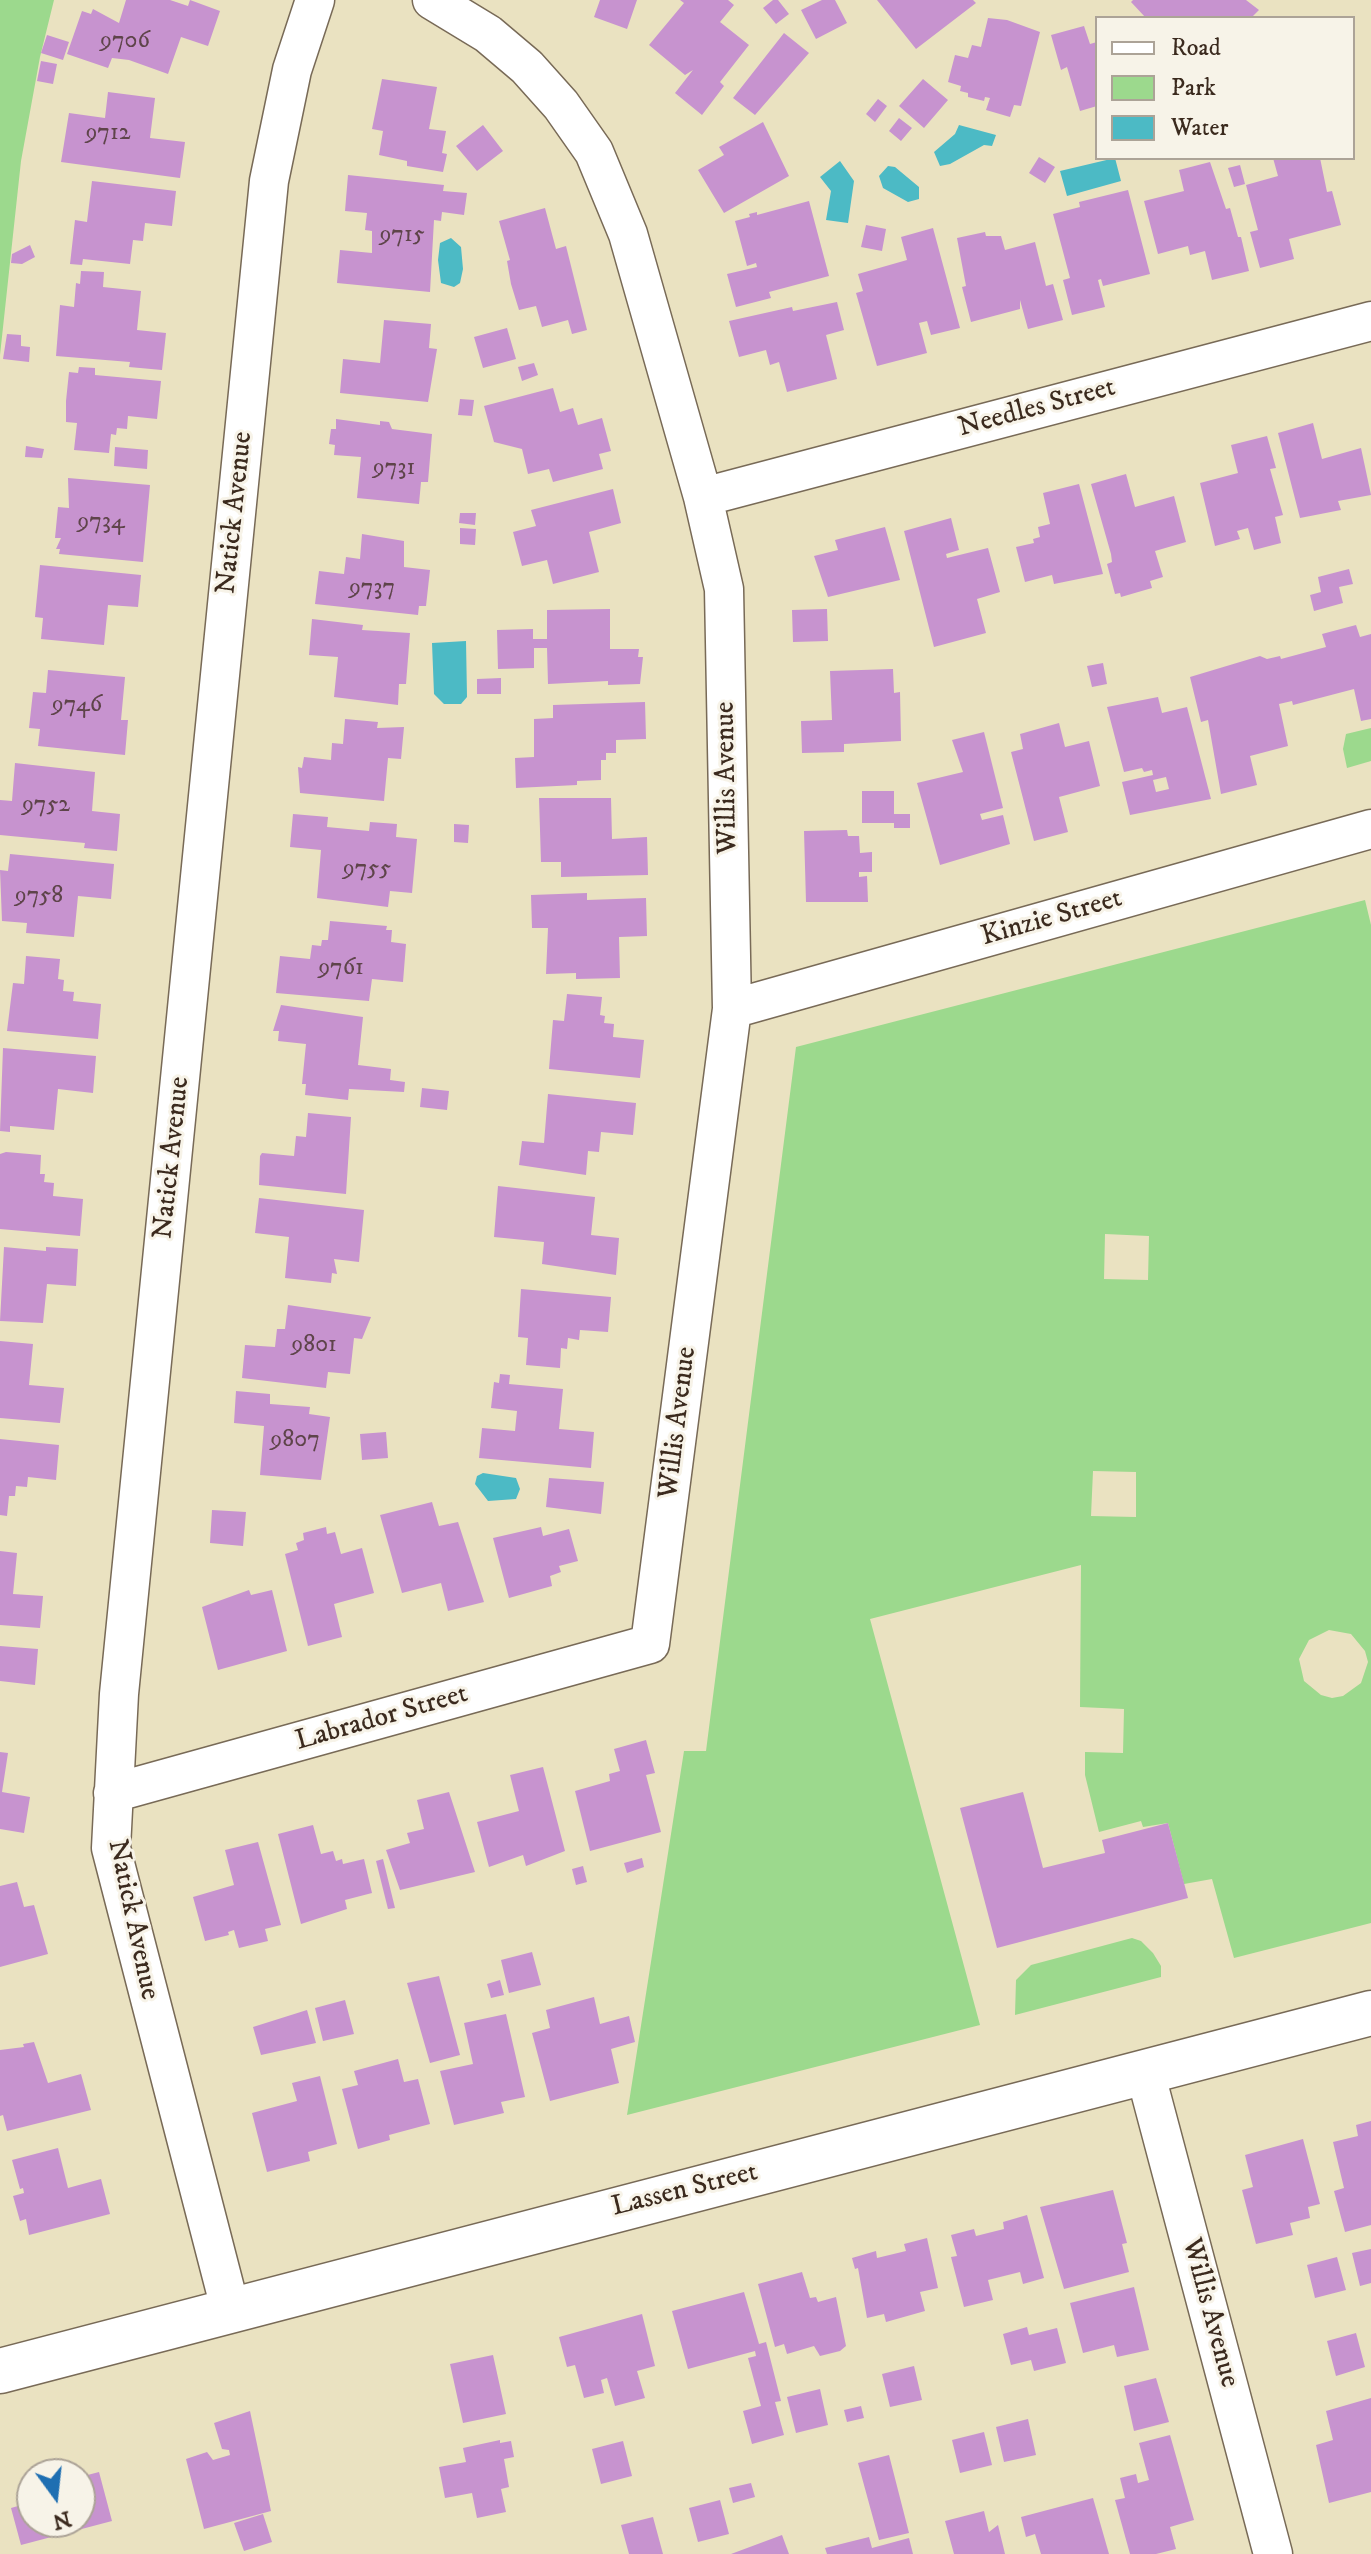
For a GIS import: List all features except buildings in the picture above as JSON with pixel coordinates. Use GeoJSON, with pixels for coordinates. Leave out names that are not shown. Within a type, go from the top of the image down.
{"type":"FeatureCollection","features":[{"type":"Feature","properties":{"kind":"main road","name":"Lassen Street"},"geometry":{"type":"LineString","coordinates":[[0,2371],[230,2308],[1371,2013]]}},
{"type":"Feature","properties":{"kind":"street","name":"Natick Avenue"},"geometry":{"type":"LineString","coordinates":[[230,2308],[123,1904],[111,1848],[113,1793],[119,1694],[269,181],[292,70],[315,0]]}},
{"type":"Feature","properties":{"kind":"street","name":"Willis Avenue"},"geometry":{"type":"LineString","coordinates":[[432,0],[488,34],[527,67],[561,105],[594,152],[628,234],[703,497],[724,589],[732,1009],[650,1644]]}},
{"type":"Feature","properties":{"kind":"street","name":"Needles Street"},"geometry":{"type":"LineString","coordinates":[[703,497],[1371,321]]}},
{"type":"Feature","properties":{"kind":"street","name":"Kinzie Street"},"geometry":{"type":"LineString","coordinates":[[732,1009],[1371,829]]}},
{"type":"Feature","properties":{"kind":"street","name":"Labrador Street"},"geometry":{"type":"LineString","coordinates":[[113,1793],[650,1644]]}},
{"type":"Feature","properties":{"kind":"street","name":"Willis Avenue"},"geometry":{"type":"LineString","coordinates":[[1145,2072],[1273,2554]]}},
{"type":"Feature","properties":{"kind":"green space"},"geometry":{"type":"Polygon","coordinates":[[[0,0],[54,0],[21,161],[0,355],[0,0]]]}},
{"type":"Feature","properties":{"kind":"green space"},"geometry":{"type":"Polygon","coordinates":[[[1371,728],[1371,761],[1347,768],[1343,749],[1346,734],[1371,728]]]}},
{"type":"Feature","properties":{"kind":"green space"},"geometry":{"type":"Polygon","coordinates":[[[1365,900],[1371,925],[1371,1923],[1234,1958],[1212,1879],[1184,1884],[1168,1823],[1143,1827],[1141,1821],[1099,1832],[1085,1775],[1085,1752],[1123,1753],[1124,1709],[1080,1707],[1081,1565],[870,1619],[980,2025],[627,2115],[684,1751],[706,1751],[796,1047],[1365,900]],[[1105,1234],[1104,1279],[1148,1280],[1149,1236],[1105,1234]],[[1093,1471],[1091,1516],[1136,1517],[1136,1472],[1093,1471]],[[1329,1630],[1309,1640],[1299,1659],[1304,1681],[1321,1695],[1332,1698],[1343,1696],[1361,1683],[1368,1662],[1365,1651],[1351,1634],[1329,1630]]]}},
{"type":"Feature","properties":{"kind":"green space"},"geometry":{"type":"Polygon","coordinates":[[[1132,1938],[1141,1941],[1153,1953],[1161,1966],[1161,1977],[1015,2015],[1016,1980],[1031,1965],[1132,1938]]]}},
{"type":"Feature","properties":{"kind":"water"},"geometry":{"type":"Polygon","coordinates":[[[959,125],[996,135],[992,146],[984,145],[950,164],[940,166],[934,152],[955,134],[959,125]]]}},
{"type":"Feature","properties":{"kind":"water"},"geometry":{"type":"Polygon","coordinates":[[[1116,160],[1121,181],[1067,196],[1060,171],[1116,160]]]}},
{"type":"Feature","properties":{"kind":"water"},"geometry":{"type":"Polygon","coordinates":[[[840,161],[854,181],[848,223],[826,220],[831,191],[820,177],[840,161]]]}},
{"type":"Feature","properties":{"kind":"water"},"geometry":{"type":"Polygon","coordinates":[[[888,166],[895,167],[919,187],[919,199],[908,202],[883,188],[879,176],[888,166]]]}},
{"type":"Feature","properties":{"kind":"water"},"geometry":{"type":"Polygon","coordinates":[[[451,238],[461,247],[463,269],[460,283],[454,287],[441,283],[438,260],[440,243],[451,238]]]}},
{"type":"Feature","properties":{"kind":"water"},"geometry":{"type":"Polygon","coordinates":[[[466,641],[467,697],[461,704],[444,704],[434,694],[432,643],[466,641]]]}},
{"type":"Feature","properties":{"kind":"water"},"geometry":{"type":"Polygon","coordinates":[[[483,1473],[516,1478],[520,1489],[516,1499],[488,1501],[475,1484],[477,1476],[483,1473]]]}}]}
